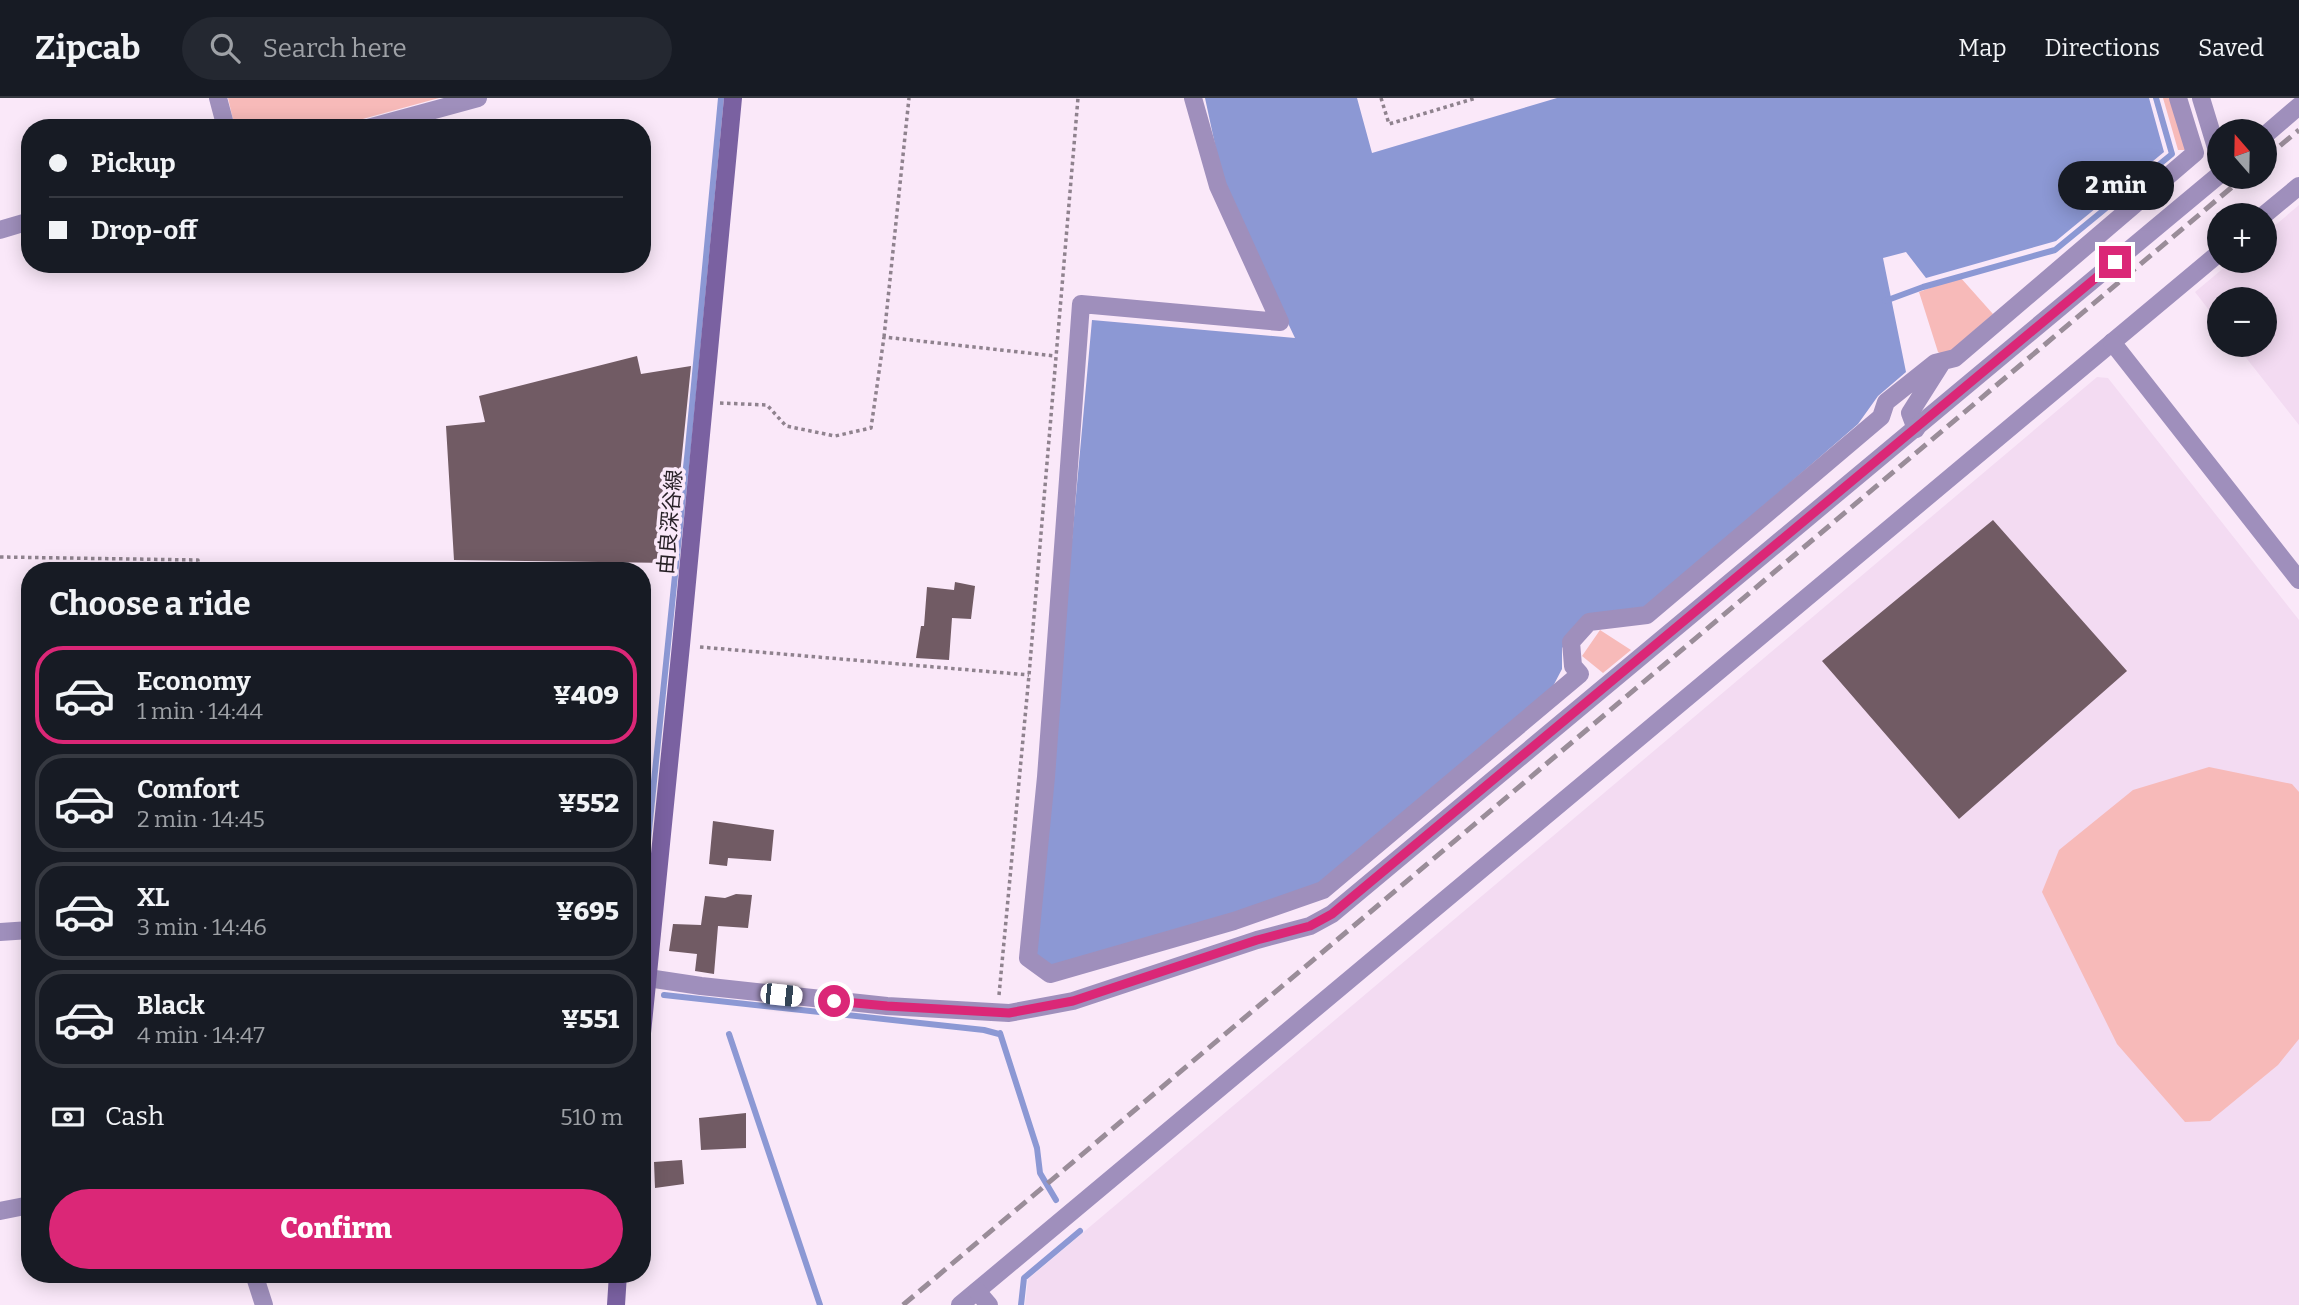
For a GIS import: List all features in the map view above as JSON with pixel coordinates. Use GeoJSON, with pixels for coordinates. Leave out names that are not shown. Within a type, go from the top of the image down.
{"type":"FeatureCollection","features":[{"type":"Feature","properties":{"kind":"main road","name":"由良深谷線"},"geometry":{"type":"LineString","coordinates":[[651,933],[733,98]]}},
{"type":"Feature","properties":{"kind":"main road"},"geometry":{"type":"LineString","coordinates":[[616,1305],[617,1283]]}},
{"type":"Feature","properties":{"kind":"street"},"geometry":{"type":"LineString","coordinates":[[218,98],[224,119]]}},
{"type":"Feature","properties":{"kind":"street"},"geometry":{"type":"LineString","coordinates":[[401,119],[478,98]]}},
{"type":"Feature","properties":{"kind":"street"},"geometry":{"type":"LineString","coordinates":[[1193,98],[1219,186],[1280,322],[1081,304],[1046,776],[1028,958],[1050,974],[1234,921],[1323,890],[1580,674],[1573,666],[1571,642],[1589,622],[1647,615],[1881,417],[1886,402],[1935,363],[1955,358],[2195,153],[2178,98]]}},
{"type":"Feature","properties":{"kind":"street"},"geometry":{"type":"LineString","coordinates":[[2201,98],[2207,119]]}},
{"type":"Feature","properties":{"kind":"street"},"geometry":{"type":"LineString","coordinates":[[2277,125],[2299,106]]}},
{"type":"Feature","properties":{"kind":"street"},"geometry":{"type":"LineString","coordinates":[[651,981],[887,1006],[1009,1013],[1073,1001],[1257,940],[1310,926],[1332,914],[2207,185]]}},
{"type":"Feature","properties":{"kind":"street"},"geometry":{"type":"LineString","coordinates":[[2277,204],[2299,186]]}},
{"type":"Feature","properties":{"kind":"street"},"geometry":{"type":"LineString","coordinates":[[0,229],[21,223]]}},
{"type":"Feature","properties":{"kind":"street"},"geometry":{"type":"LineString","coordinates":[[960,1305],[983,1298],[2207,263]]}},
{"type":"Feature","properties":{"kind":"street"},"geometry":{"type":"LineString","coordinates":[[2112,342],[2299,580]]}},
{"type":"Feature","properties":{"kind":"street"},"geometry":{"type":"LineString","coordinates":[[1916,429],[1910,413],[1942,362]]}},
{"type":"Feature","properties":{"kind":"street"},"geometry":{"type":"LineString","coordinates":[[0,932],[21,931]]}},
{"type":"Feature","properties":{"kind":"street"},"geometry":{"type":"LineString","coordinates":[[0,1211],[21,1207]]}},
{"type":"Feature","properties":{"kind":"street"},"geometry":{"type":"LineString","coordinates":[[257,1283],[264,1305]]}},
{"type":"Feature","properties":{"kind":"path"},"geometry":{"type":"LineString","coordinates":[[704,402],[767,405],[786,426],[835,436],[871,428],[884,337],[909,98]]}},
{"type":"Feature","properties":{"kind":"path"},"geometry":{"type":"LineString","coordinates":[[997,1012],[1029,675],[1078,98]]}},
{"type":"Feature","properties":{"kind":"path"},"geometry":{"type":"LineString","coordinates":[[1381,98],[1389,124],[1476,98]]}},
{"type":"Feature","properties":{"kind":"path"},"geometry":{"type":"LineString","coordinates":[[884,337],[1055,356]]}},
{"type":"Feature","properties":{"kind":"path"},"geometry":{"type":"LineString","coordinates":[[0,557],[198,562]]}},
{"type":"Feature","properties":{"kind":"path"},"geometry":{"type":"LineString","coordinates":[[681,645],[1029,675]]}},
{"type":"Feature","properties":{"kind":"shaded area"},"geometry":{"type":"Polygon","coordinates":[[[228,98],[439,98],[363,119],[233,119],[228,98]]]}},
{"type":"Feature","properties":{"kind":"shaded area"},"geometry":{"type":"Polygon","coordinates":[[[2163,98],[2172,98],[2188,150],[2178,150],[2163,98]]]}},
{"type":"Feature","properties":{"kind":"shaded area"},"geometry":{"type":"Polygon","coordinates":[[[2299,205],[2299,425],[2245,357],[2277,357],[2277,287],[2207,287],[2207,308],[2195,292],[2218,273],[2277,273],[2277,224],[2299,205]]]}},
{"type":"Feature","properties":{"kind":"shaded area"},"geometry":{"type":"Polygon","coordinates":[[[1960,277],[1993,314],[1945,356],[1938,352],[1919,292],[1960,277]]]}},
{"type":"Feature","properties":{"kind":"shaded area"},"geometry":{"type":"Polygon","coordinates":[[[2097,377],[2108,378],[2299,620],[2299,1305],[1025,1305],[1028,1279],[2097,377]]]}},
{"type":"Feature","properties":{"kind":"shaded area"},"geometry":{"type":"Polygon","coordinates":[[[1600,630],[1631,650],[1603,673],[1582,656],[1600,630]]]}},
{"type":"Feature","properties":{"kind":"shaded area"},"geometry":{"type":"Polygon","coordinates":[[[2209,767],[2292,784],[2299,792],[2299,1039],[2278,1065],[2210,1121],[2185,1122],[2117,1044],[2042,892],[2059,850],[2133,790],[2209,767]]]}},
{"type":"Feature","properties":{"kind":"water"},"geometry":{"type":"Polygon","coordinates":[[[1205,98],[1357,98],[1372,153],[1557,98],[2149,98],[2164,152],[2056,241],[1926,278],[1906,252],[1883,258],[1906,372],[1878,396],[1858,424],[1643,610],[1590,617],[1562,648],[1562,669],[1550,692],[1318,886],[1053,969],[1034,956],[1092,320],[1295,338],[1225,191],[1205,98]]]}},
{"type":"Feature","properties":{"kind":"building"},"geometry":{"type":"Polygon","coordinates":[[[637,356],[641,374],[691,366],[671,563],[454,560],[446,426],[485,422],[479,396],[637,356]]]}},
{"type":"Feature","properties":{"kind":"building"},"geometry":{"type":"Polygon","coordinates":[[[1993,520],[2127,671],[1959,819],[1822,661],[1993,520]]]}},
{"type":"Feature","properties":{"kind":"building"},"geometry":{"type":"Polygon","coordinates":[[[955,582],[975,586],[971,619],[952,618],[949,660],[916,658],[921,626],[924,626],[927,587],[954,590],[955,582]]]}},
{"type":"Feature","properties":{"kind":"building"},"geometry":{"type":"Polygon","coordinates":[[[713,821],[774,830],[771,861],[728,858],[727,866],[709,864],[713,821]]]}},
{"type":"Feature","properties":{"kind":"building"},"geometry":{"type":"Polygon","coordinates":[[[736,894],[752,895],[748,928],[718,926],[714,974],[695,971],[697,954],[669,951],[673,924],[701,925],[705,896],[725,898],[736,894]]]}},
{"type":"Feature","properties":{"kind":"building"},"geometry":{"type":"Polygon","coordinates":[[[746,1113],[746,1148],[701,1150],[699,1118],[746,1113]]]}},
{"type":"Feature","properties":{"kind":"building"},"geometry":{"type":"Polygon","coordinates":[[[682,1160],[684,1184],[655,1188],[654,1162],[682,1160]]]}},
{"type":"Feature","properties":{"kind":"waterway"},"geometry":{"type":"LineString","coordinates":[[651,811],[721,98]]}},
{"type":"Feature","properties":{"kind":"waterway"},"geometry":{"type":"LineString","coordinates":[[1885,301],[1923,287],[2055,250],[2172,154],[2156,98]]}},
{"type":"Feature","properties":{"kind":"waterway"},"geometry":{"type":"LineString","coordinates":[[664,995],[984,1030],[999,1034]]}},
{"type":"Feature","properties":{"kind":"waterway"},"geometry":{"type":"LineString","coordinates":[[1000,1033],[1037,1148],[1040,1173],[1056,1200]]}},
{"type":"Feature","properties":{"kind":"waterway"},"geometry":{"type":"LineString","coordinates":[[729,1034],[820,1305]]}},
{"type":"Feature","properties":{"kind":"waterway"},"geometry":{"type":"LineString","coordinates":[[1021,1305],[1024,1278],[1080,1231]]}},
{"type":"Feature","properties":{"kind":"railway"},"geometry":{"type":"LineString","coordinates":[[2277,148],[2299,130]]}},
{"type":"Feature","properties":{"kind":"railway"},"geometry":{"type":"LineString","coordinates":[[903,1305],[2230,189]]}},
{"type":"Feature","properties":{"kind":"route"},"geometry":{"type":"LineString","coordinates":[[834,1001],[1009,1013],[1073,1001],[1257,940],[1310,926],[1332,914],[2115,262]]}}]}
